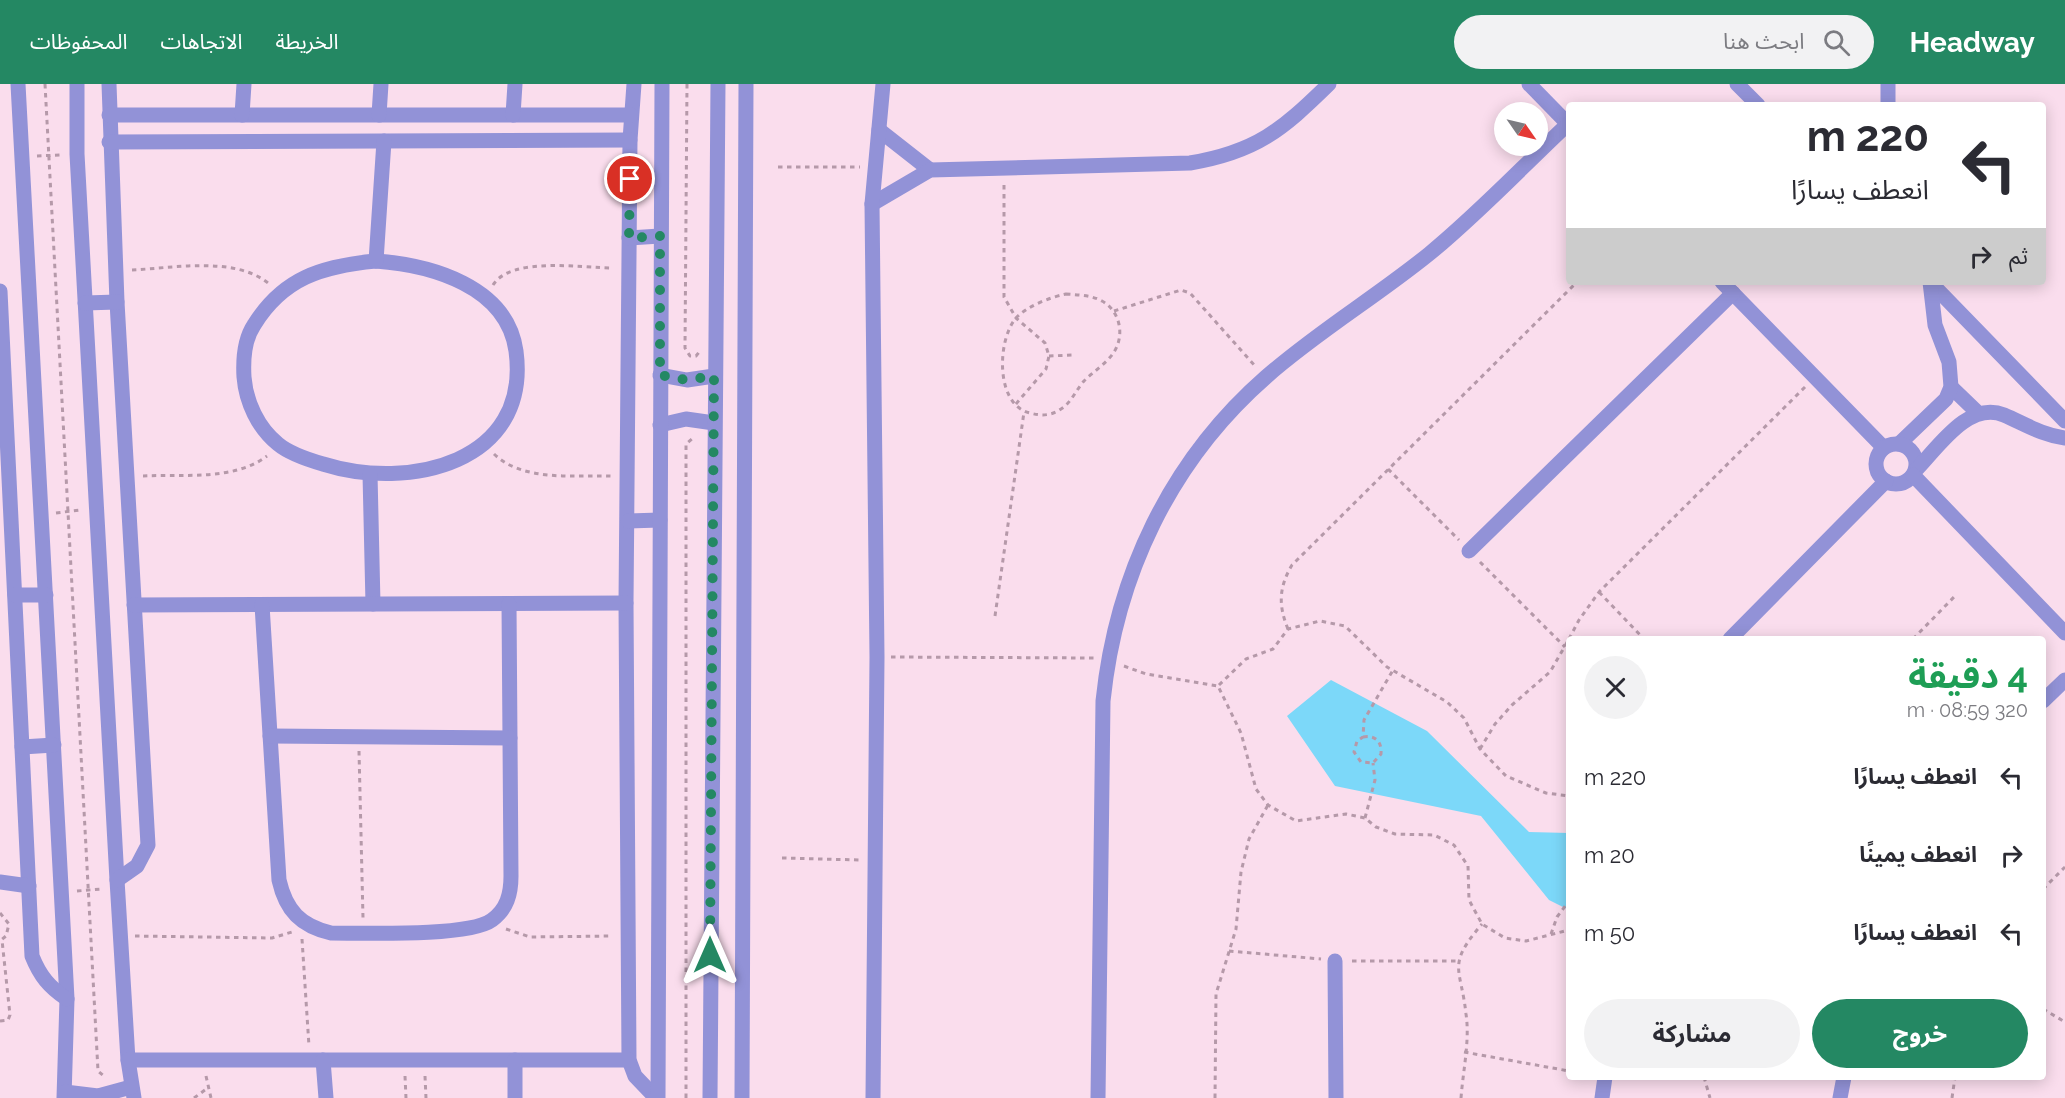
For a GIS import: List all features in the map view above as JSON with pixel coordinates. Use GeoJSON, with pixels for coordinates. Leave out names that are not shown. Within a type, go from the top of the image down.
{"type":"FeatureCollection","features":[{"type":"Feature","properties":{"kind":"street"},"geometry":{"type":"LineString","coordinates":[[18,84],[67,999],[64,1095],[98,1096],[132,1092],[120,936],[96,508],[77,154],[77,84]]}},
{"type":"Feature","properties":{"kind":"street"},"geometry":{"type":"LineString","coordinates":[[109,84],[109,142],[115,270],[148,845],[137,866],[117,884]]}},
{"type":"Feature","properties":{"kind":"street"},"geometry":{"type":"LineString","coordinates":[[242,115],[244,84]]}},
{"type":"Feature","properties":{"kind":"street"},"geometry":{"type":"LineString","coordinates":[[379,115],[381,84]]}},
{"type":"Feature","properties":{"kind":"street"},"geometry":{"type":"LineString","coordinates":[[513,115],[515,84]]}},
{"type":"Feature","properties":{"kind":"street"},"geometry":{"type":"LineString","coordinates":[[634,84],[630,140],[626,603],[629,1060],[635,1076],[657,1098]]}},
{"type":"Feature","properties":{"kind":"street"},"geometry":{"type":"LineString","coordinates":[[657,1098],[662,84]]}},
{"type":"Feature","properties":{"kind":"street"},"geometry":{"type":"LineString","coordinates":[[710,1098],[718,84]]}},
{"type":"Feature","properties":{"kind":"street"},"geometry":{"type":"LineString","coordinates":[[742,1098],[746,84]]}},
{"type":"Feature","properties":{"kind":"street"},"geometry":{"type":"LineString","coordinates":[[873,1098],[877,657],[873,204],[874,167],[883,84]]}},
{"type":"Feature","properties":{"kind":"street"},"geometry":{"type":"LineString","coordinates":[[873,204],[930,170],[1190,163],[1222,157],[1252,146],[1280,129],[1329,84]]}},
{"type":"Feature","properties":{"kind":"street"},"geometry":{"type":"LineString","coordinates":[[1529,84],[1566,123]]}},
{"type":"Feature","properties":{"kind":"street"},"geometry":{"type":"LineString","coordinates":[[1737,84],[1755,102]]}},
{"type":"Feature","properties":{"kind":"street"},"geometry":{"type":"LineString","coordinates":[[1888,84],[1888,102]]}},
{"type":"Feature","properties":{"kind":"street"},"geometry":{"type":"LineString","coordinates":[[109,115],[631,115]]}},
{"type":"Feature","properties":{"kind":"street"},"geometry":{"type":"LineString","coordinates":[[1098,1098],[1103,701],[1107,658],[1128,579],[1162,504],[1208,437],[1265,378],[1430,253],[1566,127]]}},
{"type":"Feature","properties":{"kind":"street"},"geometry":{"type":"LineString","coordinates":[[879,130],[930,170]]}},
{"type":"Feature","properties":{"kind":"street"},"geometry":{"type":"LineString","coordinates":[[109,142],[630,140]]}},
{"type":"Feature","properties":{"kind":"street"},"geometry":{"type":"LineString","coordinates":[[376,261],[384,141]]}},
{"type":"Feature","properties":{"kind":"street"},"geometry":{"type":"LineString","coordinates":[[629,238],[660,236]]}},
{"type":"Feature","properties":{"kind":"street"},"geometry":{"type":"LineString","coordinates":[[376,261],[405,263],[434,270],[461,282],[486,298],[504,319],[515,344],[519,372],[511,407],[503,424],[485,444],[461,459],[432,469],[401,474],[370,474],[318,462],[278,445],[258,421],[245,393],[243,362],[250,331],[267,304],[290,284],[317,272],[346,264],[376,261]]}},
{"type":"Feature","properties":{"kind":"street"},"geometry":{"type":"LineString","coordinates":[[1930,285],[1935,325],[1948,362],[1951,387],[1946,399],[1899,444],[1884,448],[1876,462],[1877,469],[1886,481],[1903,483],[1964,421],[1977,413],[2003,415],[2041,433],[2065,438]]}},
{"type":"Feature","properties":{"kind":"street"},"geometry":{"type":"LineString","coordinates":[[1933,285],[2065,421]]}},
{"type":"Feature","properties":{"kind":"street"},"geometry":{"type":"LineString","coordinates":[[1469,551],[1727,287],[1884,448]]}},
{"type":"Feature","properties":{"kind":"street"},"geometry":{"type":"LineString","coordinates":[[0,291],[4,477],[15,595],[32,957],[39,974],[51,989],[67,999]]}},
{"type":"Feature","properties":{"kind":"street"},"geometry":{"type":"LineString","coordinates":[[85,303],[117,302]]}},
{"type":"Feature","properties":{"kind":"street"},"geometry":{"type":"LineString","coordinates":[[660,375],[687,380],[714,376]]}},
{"type":"Feature","properties":{"kind":"street"},"geometry":{"type":"LineString","coordinates":[[1951,387],[1977,413]]}},
{"type":"Feature","properties":{"kind":"street"},"geometry":{"type":"LineString","coordinates":[[660,425],[687,419],[714,423]]}},
{"type":"Feature","properties":{"kind":"street"},"geometry":{"type":"LineString","coordinates":[[1899,444],[1914,453],[1914,473],[2065,633]]}},
{"type":"Feature","properties":{"kind":"street"},"geometry":{"type":"LineString","coordinates":[[370,474],[373,604]]}},
{"type":"Feature","properties":{"kind":"street"},"geometry":{"type":"LineString","coordinates":[[1733,636],[1886,481]]}},
{"type":"Feature","properties":{"kind":"street"},"geometry":{"type":"LineString","coordinates":[[628,521],[660,520]]}},
{"type":"Feature","properties":{"kind":"street"},"geometry":{"type":"LineString","coordinates":[[15,595],[46,595]]}},
{"type":"Feature","properties":{"kind":"street"},"geometry":{"type":"LineString","coordinates":[[134,605],[626,603]]}},
{"type":"Feature","properties":{"kind":"street"},"geometry":{"type":"LineString","coordinates":[[262,604],[279,880],[282,896],[290,910],[301,922],[332,933],[363,933],[467,930],[491,921],[504,907],[511,889],[509,604]]}},
{"type":"Feature","properties":{"kind":"street"},"geometry":{"type":"LineString","coordinates":[[2046,698],[2065,680]]}},
{"type":"Feature","properties":{"kind":"street"},"geometry":{"type":"LineString","coordinates":[[270,736],[510,738]]}},
{"type":"Feature","properties":{"kind":"street"},"geometry":{"type":"LineString","coordinates":[[22,747],[54,745]]}},
{"type":"Feature","properties":{"kind":"street"},"geometry":{"type":"LineString","coordinates":[[0,882],[29,886]]}},
{"type":"Feature","properties":{"kind":"street"},"geometry":{"type":"LineString","coordinates":[[1335,961],[1336,1098]]}},
{"type":"Feature","properties":{"kind":"street"},"geometry":{"type":"LineString","coordinates":[[128,1060],[629,1060]]}},
{"type":"Feature","properties":{"kind":"street"},"geometry":{"type":"LineString","coordinates":[[316,1060],[326,1098]]}},
{"type":"Feature","properties":{"kind":"street"},"geometry":{"type":"LineString","coordinates":[[515,1060],[515,1098]]}},
{"type":"Feature","properties":{"kind":"street"},"geometry":{"type":"LineString","coordinates":[[1602,1098],[1605,1080]]}},
{"type":"Feature","properties":{"kind":"street"},"geometry":{"type":"LineString","coordinates":[[1840,1098],[1843,1080]]}},
{"type":"Feature","properties":{"kind":"path"},"geometry":{"type":"LineString","coordinates":[[45,84],[98,1071],[103,1077],[111,1077]]}},
{"type":"Feature","properties":{"kind":"path"},"geometry":{"type":"LineString","coordinates":[[685,294],[687,84]]}},
{"type":"Feature","properties":{"kind":"path"},"geometry":{"type":"LineString","coordinates":[[22,157],[77,154]]}},
{"type":"Feature","properties":{"kind":"path"},"geometry":{"type":"LineString","coordinates":[[778,167],[874,167]]}},
{"type":"Feature","properties":{"kind":"path"},"geometry":{"type":"LineString","coordinates":[[1004,168],[1004,297],[1016,318],[1045,344],[1049,356],[1046,369],[1015,405]]}},
{"type":"Feature","properties":{"kind":"path"},"geometry":{"type":"LineString","coordinates":[[115,270],[233,266],[250,272],[280,293]]}},
{"type":"Feature","properties":{"kind":"path"},"geometry":{"type":"LineString","coordinates":[[486,298],[495,282],[510,271],[528,267],[629,268]]}},
{"type":"Feature","properties":{"kind":"path"},"geometry":{"type":"LineString","coordinates":[[1288,629],[1282,613],[1280,596],[1283,580],[1292,565],[1574,285]]}},
{"type":"Feature","properties":{"kind":"path"},"geometry":{"type":"LineString","coordinates":[[1114,311],[1181,290],[1190,293],[1265,378]]}},
{"type":"Feature","properties":{"kind":"path"},"geometry":{"type":"LineString","coordinates":[[1066,294],[1085,295],[1103,301],[1114,311],[1121,328],[1113,353],[1083,382],[1060,410],[1042,416],[1024,412],[1015,405],[1005,386],[1002,367],[1004,351],[1016,318],[1052,297],[1066,294]]}},
{"type":"Feature","properties":{"kind":"path"},"geometry":{"type":"LineString","coordinates":[[1049,356],[1073,355]]}},
{"type":"Feature","properties":{"kind":"path"},"geometry":{"type":"LineString","coordinates":[[1571,636],[1599,592],[1815,378]]}},
{"type":"Feature","properties":{"kind":"path"},"geometry":{"type":"LineString","coordinates":[[995,616],[1024,412]]}},
{"type":"Feature","properties":{"kind":"path"},"geometry":{"type":"LineString","coordinates":[[686,1098],[686,444],[690,439],[699,440]]}},
{"type":"Feature","properties":{"kind":"path"},"geometry":{"type":"LineString","coordinates":[[485,444],[505,462],[530,473],[628,477]]}},
{"type":"Feature","properties":{"kind":"path"},"geometry":{"type":"LineString","coordinates":[[126,476],[237,471],[252,466],[278,445]]}},
{"type":"Feature","properties":{"kind":"path"},"geometry":{"type":"LineString","coordinates":[[41,514],[96,508]]}},
{"type":"Feature","properties":{"kind":"path"},"geometry":{"type":"LineString","coordinates":[[1599,592],[1641,636]]}},
{"type":"Feature","properties":{"kind":"path"},"geometry":{"type":"LineString","coordinates":[[1915,636],[1954,597]]}},
{"type":"Feature","properties":{"kind":"path"},"geometry":{"type":"LineString","coordinates":[[1218,686],[1246,658],[1273,649],[1288,629],[1320,621],[1345,626],[1393,670],[1448,702],[1464,718],[1480,749],[1506,776],[1545,793],[1566,796]]}},
{"type":"Feature","properties":{"kind":"path"},"geometry":{"type":"LineString","coordinates":[[1480,749],[1495,724],[1512,705],[1550,672],[1566,644]]}},
{"type":"Feature","properties":{"kind":"path"},"geometry":{"type":"LineString","coordinates":[[877,657],[1107,658],[1146,674],[1218,686]]}},
{"type":"Feature","properties":{"kind":"path"},"geometry":{"type":"LineString","coordinates":[[1363,737],[1364,720],[1393,670]]}},
{"type":"Feature","properties":{"kind":"path"},"geometry":{"type":"LineString","coordinates":[[1218,686],[1241,733],[1256,789],[1268,805],[1296,820],[1346,814],[1365,818],[1376,827],[1395,834],[1434,835],[1454,845],[1468,866],[1469,900],[1482,924],[1505,938],[1526,941],[1566,931]]}},
{"type":"Feature","properties":{"kind":"path"},"geometry":{"type":"LineString","coordinates":[[359,737],[363,933]]}},
{"type":"Feature","properties":{"kind":"path"},"geometry":{"type":"LineString","coordinates":[[1365,818],[1374,780],[1373,763],[1381,754],[1379,742],[1375,738],[1363,737],[1358,741],[1354,752],[1361,762],[1373,763]]}},
{"type":"Feature","properties":{"kind":"path"},"geometry":{"type":"LineString","coordinates":[[1215,1098],[1216,993],[1240,912],[1242,872],[1249,839],[1268,805]]}},
{"type":"Feature","properties":{"kind":"path"},"geometry":{"type":"LineString","coordinates":[[782,858],[874,860]]}},
{"type":"Feature","properties":{"kind":"path"},"geometry":{"type":"LineString","coordinates":[[2046,886],[2065,867]]}},
{"type":"Feature","properties":{"kind":"path"},"geometry":{"type":"LineString","coordinates":[[62,892],[89,890],[117,884]]}},
{"type":"Feature","properties":{"kind":"path"},"geometry":{"type":"LineString","coordinates":[[1551,934],[1557,917],[1566,906]]}},
{"type":"Feature","properties":{"kind":"path"},"geometry":{"type":"LineString","coordinates":[[0,913],[9,924],[9,930],[1,941],[10,1015],[6,1021],[0,1021]]}},
{"type":"Feature","properties":{"kind":"path"},"geometry":{"type":"LineString","coordinates":[[491,921],[530,937],[628,936]]}},
{"type":"Feature","properties":{"kind":"path"},"geometry":{"type":"LineString","coordinates":[[120,936],[272,938],[283,936],[301,922]]}},
{"type":"Feature","properties":{"kind":"path"},"geometry":{"type":"LineString","coordinates":[[301,922],[316,1060]]}},
{"type":"Feature","properties":{"kind":"path"},"geometry":{"type":"LineString","coordinates":[[1461,1098],[1467,1014],[1459,983],[1458,962],[1468,940],[1482,924]]}},
{"type":"Feature","properties":{"kind":"path"},"geometry":{"type":"LineString","coordinates":[[1229,951],[1335,961],[1458,962]]}},
{"type":"Feature","properties":{"kind":"path"},"geometry":{"type":"LineString","coordinates":[[2046,1011],[2065,1022]]}},
{"type":"Feature","properties":{"kind":"path"},"geometry":{"type":"LineString","coordinates":[[1464,1052],[1566,1070]]}},
{"type":"Feature","properties":{"kind":"path"},"geometry":{"type":"LineString","coordinates":[[202,1060],[211,1098]]}},
{"type":"Feature","properties":{"kind":"path"},"geometry":{"type":"LineString","coordinates":[[405,1060],[406,1098]]}},
{"type":"Feature","properties":{"kind":"path"},"geometry":{"type":"LineString","coordinates":[[425,1060],[426,1098]]}},
{"type":"Feature","properties":{"kind":"path"},"geometry":{"type":"LineString","coordinates":[[1705,1080],[1710,1098]]}},
{"type":"Feature","properties":{"kind":"path"},"geometry":{"type":"LineString","coordinates":[[1952,1098],[1955,1080]]}},
{"type":"Feature","properties":{"kind":"path"},"geometry":{"type":"LineString","coordinates":[[194,1098],[209,1087]]}},
{"type":"Feature","properties":{"kind":"water"},"geometry":{"type":"Polygon","coordinates":[[[1331,680],[1427,731],[1529,832],[1566,833],[1566,908],[1549,900],[1481,816],[1335,786],[1287,716],[1331,680]]]}},
{"type":"Feature","properties":{"kind":"route"},"geometry":{"type":"LineString","coordinates":[[630,179],[629,238],[660,236],[660,375],[687,380],[714,376],[710,955]]}}]}
